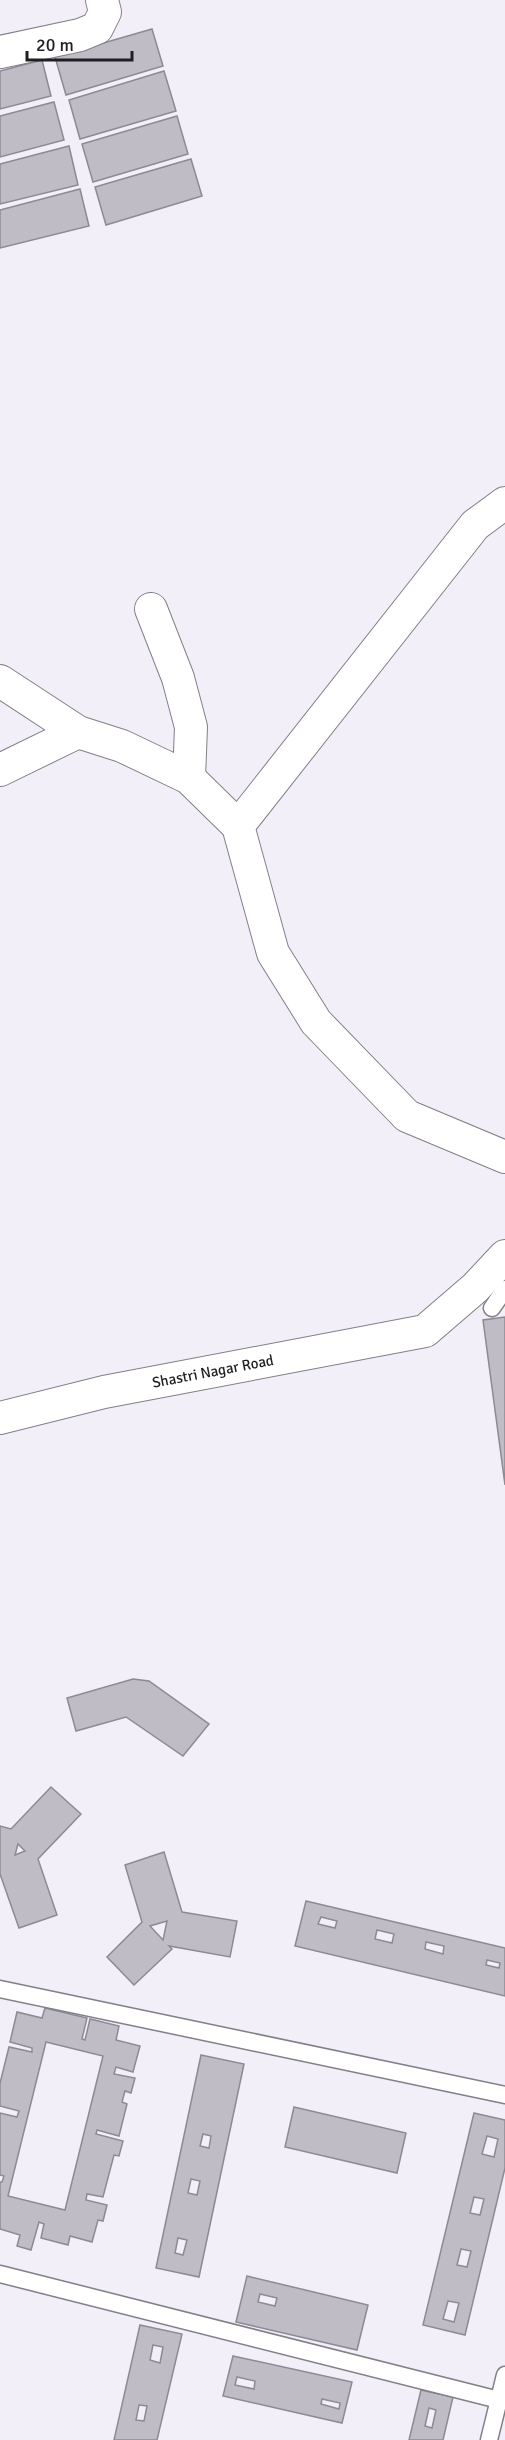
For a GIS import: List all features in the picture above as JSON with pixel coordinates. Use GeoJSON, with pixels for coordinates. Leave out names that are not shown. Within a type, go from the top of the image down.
{"type":"FeatureCollection","features":[{"type":"Feature","properties":{"kind":"street"},"geometry":{"type":"LineString","coordinates":[[0,52],[80,35],[97,28],[105,12],[102,0]]}},
{"type":"Feature","properties":{"kind":"street"},"geometry":{"type":"LineString","coordinates":[[238,826],[474,525],[505,503]]}},
{"type":"Feature","properties":{"kind":"street"},"geometry":{"type":"LineString","coordinates":[[151,609],[178,678],[191,728],[189,778]]}},
{"type":"Feature","properties":{"kind":"street"},"geometry":{"type":"LineString","coordinates":[[0,681],[78,732],[122,746],[189,778],[238,826],[273,953],[315,1022],[407,1116],[505,1157]]}},
{"type":"Feature","properties":{"kind":"street"},"geometry":{"type":"LineString","coordinates":[[0,770],[78,732]]}},
{"type":"Feature","properties":{"kind":"street","name":"Shastri Nagar Road"},"geometry":{"type":"LineString","coordinates":[[0,1418],[104,1392],[425,1331],[475,1288],[505,1256]]}},
{"type":"Feature","properties":{"kind":"lane"},"geometry":{"type":"LineString","coordinates":[[492,1308],[505,1289]]}},
{"type":"Feature","properties":{"kind":"lane"},"geometry":{"type":"LineString","coordinates":[[0,1989],[505,2095]]}},
{"type":"Feature","properties":{"kind":"lane"},"geometry":{"type":"LineString","coordinates":[[0,2274],[499,2400]]}},
{"type":"Feature","properties":{"kind":"lane"},"geometry":{"type":"LineString","coordinates":[[489,2440],[505,2375]]}},
{"type":"Feature","properties":{"kind":"building"},"geometry":{"type":"Polygon","coordinates":[[[152,29],[163,66],[66,95],[55,57],[152,29]]]}},
{"type":"Feature","properties":{"kind":"building"},"geometry":{"type":"Polygon","coordinates":[[[42,60],[51,96],[0,109],[0,71],[42,60]]]}},
{"type":"Feature","properties":{"kind":"building"},"geometry":{"type":"Polygon","coordinates":[[[164,71],[176,111],[80,139],[69,100],[164,71]]]}},
{"type":"Feature","properties":{"kind":"building"},"geometry":{"type":"Polygon","coordinates":[[[54,102],[64,140],[0,157],[0,116],[54,102]]]}},
{"type":"Feature","properties":{"kind":"building"},"geometry":{"type":"Polygon","coordinates":[[[177,116],[188,154],[93,182],[82,144],[177,116]]]}},
{"type":"Feature","properties":{"kind":"building"},"geometry":{"type":"Polygon","coordinates":[[[69,146],[78,185],[0,204],[0,164],[69,146]]]}},
{"type":"Feature","properties":{"kind":"building"},"geometry":{"type":"Polygon","coordinates":[[[191,159],[202,196],[106,225],[95,187],[191,159]]]}},
{"type":"Feature","properties":{"kind":"building"},"geometry":{"type":"Polygon","coordinates":[[[80,189],[89,226],[0,248],[0,210],[80,189]]]}},
{"type":"Feature","properties":{"kind":"building"},"geometry":{"type":"Polygon","coordinates":[[[505,1317],[505,1485],[483,1320],[505,1317]]]}},
{"type":"Feature","properties":{"kind":"building"},"geometry":{"type":"Polygon","coordinates":[[[133,1679],[149,1681],[209,1724],[183,1756],[126,1717],[76,1731],[67,1698],[133,1679]]]}},
{"type":"Feature","properties":{"kind":"building"},"geometry":{"type":"Polygon","coordinates":[[[51,1787],[81,1814],[38,1859],[57,1915],[19,1928],[0,1874],[0,1826],[11,1829],[51,1787]],[[18,1844],[15,1855],[25,1851],[18,1844]]]}},
{"type":"Feature","properties":{"kind":"building"},"geometry":{"type":"Polygon","coordinates":[[[164,1852],[182,1912],[237,1921],[230,1957],[169,1946],[172,1949],[134,1985],[107,1957],[142,1922],[125,1865],[164,1852]],[[167,1921],[150,1926],[163,1940],[167,1921]]]}},
{"type":"Feature","properties":{"kind":"building"},"geometry":{"type":"Polygon","coordinates":[[[306,1901],[505,1948],[505,1996],[295,1946],[306,1901]],[[321,1917],[318,1924],[335,1928],[337,1921],[321,1917]],[[377,1930],[375,1939],[392,1943],[394,1934],[377,1930]],[[426,1942],[425,1949],[443,1954],[444,1946],[426,1942]],[[487,1960],[486,1965],[499,1968],[500,1963],[487,1960]]]}},
{"type":"Feature","properties":{"kind":"building"},"geometry":{"type":"Polygon","coordinates":[[[45,2008],[87,2018],[82,2039],[85,2040],[90,2019],[119,2026],[116,2040],[140,2046],[133,2072],[116,2067],[114,2074],[135,2078],[131,2093],[125,2091],[122,2102],[127,2104],[119,2136],[97,2130],[96,2134],[123,2141],[119,2156],[114,2155],[103,2197],[87,2194],[86,2200],[107,2205],[103,2221],[98,2220],[92,2242],[70,2236],[68,2245],[41,2238],[44,2224],[39,2222],[31,2250],[17,2246],[20,2235],[0,2229],[0,2182],[4,2176],[0,2175],[0,2113],[17,2117],[19,2111],[0,2106],[0,2083],[9,2047],[32,2052],[32,2048],[10,2042],[17,2012],[42,2018],[45,2008]],[[46,2042],[8,2196],[65,2210],[103,2056],[46,2042]]]}},
{"type":"Feature","properties":{"kind":"building"},"geometry":{"type":"Polygon","coordinates":[[[201,2055],[244,2064],[199,2277],[156,2268],[201,2055]],[[203,2134],[200,2146],[209,2148],[211,2136],[203,2134]],[[191,2179],[188,2193],[197,2195],[200,2181],[191,2179]],[[178,2238],[175,2253],[183,2255],[187,2240],[178,2238]]]}},
{"type":"Feature","properties":{"kind":"building"},"geometry":{"type":"Polygon","coordinates":[[[294,2107],[406,2133],[397,2173],[285,2147],[294,2107]]]}},
{"type":"Feature","properties":{"kind":"building"},"geometry":{"type":"Polygon","coordinates":[[[474,2113],[505,2120],[505,2168],[465,2335],[423,2325],[474,2113]],[[487,2136],[482,2154],[494,2157],[498,2139],[487,2136]],[[474,2197],[470,2213],[480,2215],[484,2199],[474,2197]],[[461,2249],[457,2265],[467,2267],[471,2251],[461,2249]],[[448,2301],[443,2319],[454,2322],[459,2303],[448,2301]]]}},
{"type":"Feature","properties":{"kind":"building"},"geometry":{"type":"Polygon","coordinates":[[[247,2276],[368,2305],[357,2350],[236,2322],[247,2276]],[[260,2294],[258,2302],[275,2306],[277,2298],[260,2294]]]}},
{"type":"Feature","properties":{"kind":"building"},"geometry":{"type":"Polygon","coordinates":[[[140,2325],[182,2334],[157,2440],[114,2440],[140,2325]],[[153,2345],[150,2360],[160,2363],[163,2347],[153,2345]],[[139,2405],[136,2420],[144,2421],[147,2406],[139,2405]]]}},
{"type":"Feature","properties":{"kind":"building"},"geometry":{"type":"Polygon","coordinates":[[[233,2356],[352,2382],[342,2423],[223,2396],[233,2356]],[[237,2377],[235,2385],[254,2389],[255,2381],[237,2377]],[[322,2399],[321,2404],[339,2409],[340,2403],[322,2399]]]}},
{"type":"Feature","properties":{"kind":"building"},"geometry":{"type":"Polygon","coordinates":[[[421,2390],[453,2397],[443,2440],[409,2440],[421,2390]],[[429,2408],[425,2426],[432,2428],[436,2410],[429,2408]]]}}]}
